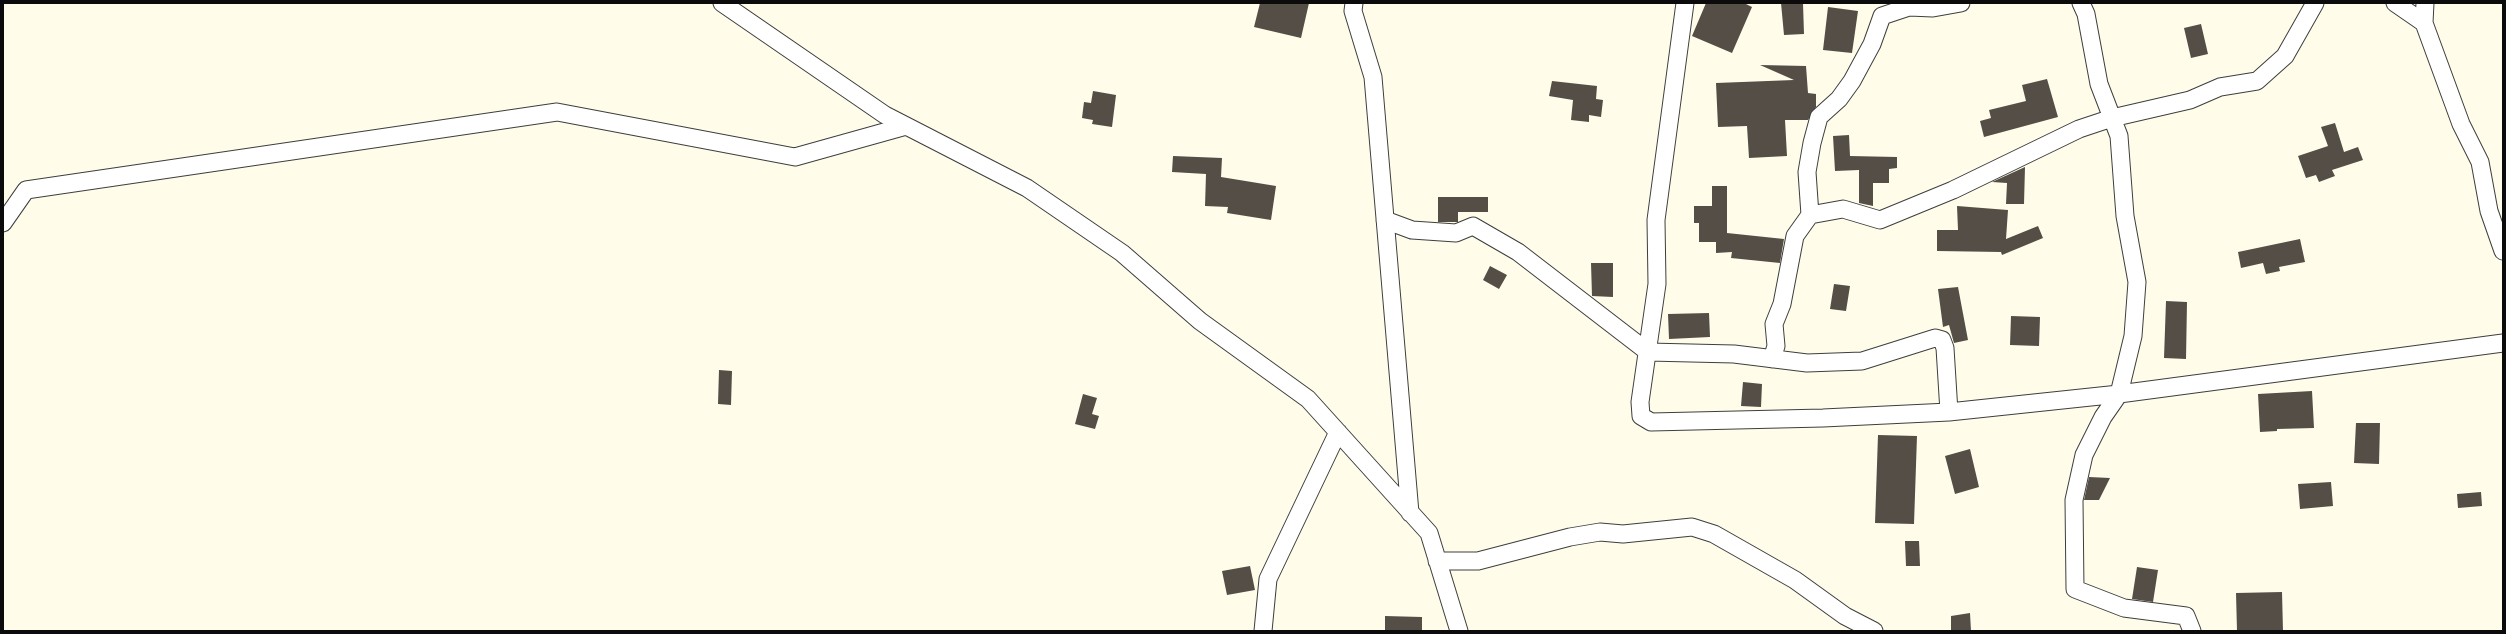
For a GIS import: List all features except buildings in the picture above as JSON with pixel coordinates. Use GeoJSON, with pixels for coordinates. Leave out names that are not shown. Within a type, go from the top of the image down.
{"type":"FeatureCollection","features":[{"type":"Feature","properties":{"kind":"street"},"geometry":{"type":"LineString","coordinates":[[722,3],[885,115],[1027,188],[1122,253],[1200,320],[1308,399],[1429,533],[1459,631]]}},
{"type":"Feature","properties":{"kind":"street"},"geometry":{"type":"LineString","coordinates":[[1354,3],[1353,11],[1374,77],[1410,513]]}},
{"type":"Feature","properties":{"kind":"street"},"geometry":{"type":"LineString","coordinates":[[1685,3],[1656,220],[1657,284],[1640,402],[1641,416],[1651,422],[1823,418],[1949,412],[2119,394],[2503,343]]}},
{"type":"Feature","properties":{"kind":"street"},"geometry":{"type":"LineString","coordinates":[[1772,359],[1776,346],[1774,324],[1782,304],[1795,236],[1810,215],[1807,172],[1812,143],[1819,117],[1839,99],[1852,81],[1872,44],[1882,16],[1909,7],[1932,8],[1961,3]]}},
{"type":"Feature","properties":{"kind":"street"},"geometry":{"type":"LineString","coordinates":[[2081,3],[2086,14],[2099,84],[2118,136],[2125,216],[2137,282],[2134,336],[2119,394],[2103,417],[2082,462],[2074,500],[2075,589],[2124,608],[2186,616],[2192,631]]}},
{"type":"Feature","properties":{"kind":"street"},"geometry":{"type":"LineString","coordinates":[[1810,215],[1843,209],[1880,220],[1953,190],[2080,129],[2112,118],[2190,100],[2220,87],[2257,81],[2285,56],[2315,3]]}},
{"type":"Feature","properties":{"kind":"street"},"geometry":{"type":"LineString","coordinates":[[2395,3],[2424,23]]}},
{"type":"Feature","properties":{"kind":"street"},"geometry":{"type":"LineString","coordinates":[[2425,3],[2424,23],[2461,124],[2480,162],[2489,211],[2503,251]]}},
{"type":"Feature","properties":{"kind":"street"},"geometry":{"type":"LineString","coordinates":[[3,223],[26,190],[557,112],[795,157],[906,126]]}},
{"type":"Feature","properties":{"kind":"street"},"geometry":{"type":"LineString","coordinates":[[1385,220],[1412,230],[1456,233],[1474,226],[1518,252],[1648,352],[1734,354],[1807,362],[1862,361],[1935,338],[1942,340],[1945,348],[1949,412]]}},
{"type":"Feature","properties":{"kind":"street"},"geometry":{"type":"LineString","coordinates":[[1263,631],[1268,579],[1338,432]]}},
{"type":"Feature","properties":{"kind":"street"},"geometry":{"type":"LineString","coordinates":[[1437,561],[1478,561],[1570,537],[1600,532],[1623,534],[1692,527],[1714,534],[1795,580],[1845,616],[1874,631]]}}]}
